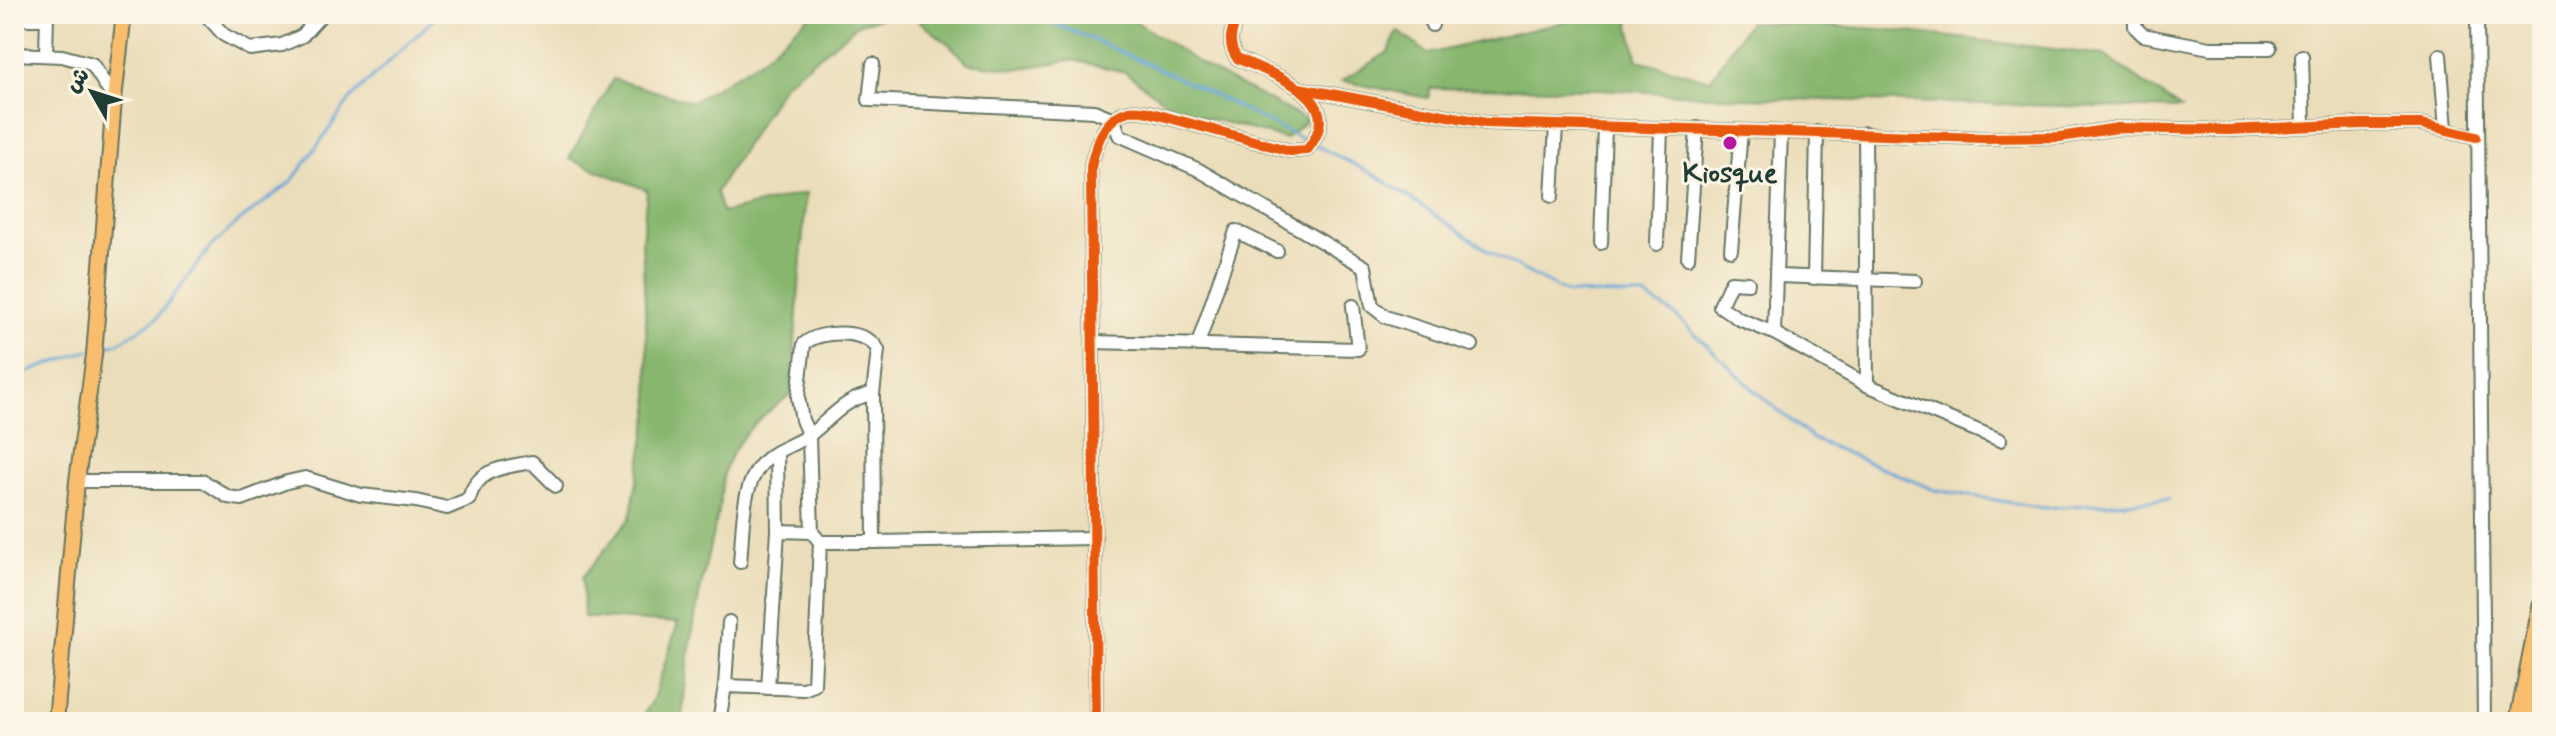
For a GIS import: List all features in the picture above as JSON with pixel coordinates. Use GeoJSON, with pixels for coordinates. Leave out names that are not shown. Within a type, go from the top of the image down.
{"type":"FeatureCollection","features":[{"type":"Feature","properties":{"kind":"highway"},"geometry":{"type":"LineString","coordinates":[[2519,722],[2542,607]]}},
{"type":"Feature","properties":{"kind":"highway"},"geometry":{"type":"LineString","coordinates":[[2535,722],[2542,678]]}},
{"type":"Feature","properties":{"kind":"main road"},"geometry":{"type":"LineString","coordinates":[[56,722],[77,481],[94,355],[114,99],[124,14]]}},
{"type":"Feature","properties":{"kind":"street"},"geometry":{"type":"LineString","coordinates":[[205,14],[224,35],[250,49],[282,45],[302,36],[322,14]]}},
{"type":"Feature","properties":{"kind":"street"},"geometry":{"type":"LineString","coordinates":[[1238,14],[1230,35],[1230,49],[1237,58],[1299,88],[1486,123],[1984,138],[2060,137],[2118,128],[2228,130],[2422,124],[2476,137]]}},
{"type":"Feature","properties":{"kind":"street"},"geometry":{"type":"LineString","coordinates":[[2135,14],[2135,27],[2143,35],[2210,48],[2270,48]]}},
{"type":"Feature","properties":{"kind":"street"},"geometry":{"type":"LineString","coordinates":[[2477,14],[2484,722]]}},
{"type":"Feature","properties":{"kind":"street"},"geometry":{"type":"LineString","coordinates":[[14,19],[46,17],[46,55]]}},
{"type":"Feature","properties":{"kind":"street"},"geometry":{"type":"LineString","coordinates":[[14,54],[46,55],[92,64],[114,99]]}},
{"type":"Feature","properties":{"kind":"street"},"geometry":{"type":"LineString","coordinates":[[2440,55],[2446,129]]}},
{"type":"Feature","properties":{"kind":"street"},"geometry":{"type":"LineString","coordinates":[[2302,56],[2304,126]]}},
{"type":"Feature","properties":{"kind":"street"},"geometry":{"type":"LineString","coordinates":[[873,64],[869,100],[1094,111],[1114,119]]}},
{"type":"Feature","properties":{"kind":"street"},"geometry":{"type":"LineString","coordinates":[[1096,722],[1091,167],[1095,147],[1114,119],[1129,111],[1148,112],[1290,151],[1307,150],[1318,137],[1322,120],[1316,104],[1299,88]]}},
{"type":"Feature","properties":{"kind":"street"},"geometry":{"type":"LineString","coordinates":[[1114,119],[1119,135],[1197,169],[1365,267],[1372,306],[1386,317],[1472,345]]}},
{"type":"Feature","properties":{"kind":"street"},"geometry":{"type":"LineString","coordinates":[[1552,196],[1556,126]]}},
{"type":"Feature","properties":{"kind":"street"},"geometry":{"type":"LineString","coordinates":[[1601,243],[1605,127]]}},
{"type":"Feature","properties":{"kind":"street"},"geometry":{"type":"LineString","coordinates":[[1688,258],[1697,128]]}},
{"type":"Feature","properties":{"kind":"street"},"geometry":{"type":"LineString","coordinates":[[1657,244],[1661,129]]}},
{"type":"Feature","properties":{"kind":"street"},"geometry":{"type":"LineString","coordinates":[[1731,250],[1741,131]]}},
{"type":"Feature","properties":{"kind":"street"},"geometry":{"type":"LineString","coordinates":[[1774,333],[1781,132]]}},
{"type":"Feature","properties":{"kind":"street"},"geometry":{"type":"LineString","coordinates":[[1814,278],[1817,132]]}},
{"type":"Feature","properties":{"kind":"street"},"geometry":{"type":"LineString","coordinates":[[1865,133],[1867,385]]}},
{"type":"Feature","properties":{"kind":"street"},"geometry":{"type":"LineString","coordinates":[[1198,344],[1236,231],[1277,251]]}},
{"type":"Feature","properties":{"kind":"street"},"geometry":{"type":"LineString","coordinates":[[1777,276],[1915,281]]}},
{"type":"Feature","properties":{"kind":"street"},"geometry":{"type":"LineString","coordinates":[[1748,283],[1731,282],[1720,306],[1739,319],[1774,333],[1867,385],[2000,440]]}},
{"type":"Feature","properties":{"kind":"street"},"geometry":{"type":"LineString","coordinates":[[1093,342],[1358,349],[1353,306]]}},
{"type":"Feature","properties":{"kind":"street"},"geometry":{"type":"LineString","coordinates":[[725,686],[803,689],[814,685],[816,537],[809,436],[798,397],[804,344],[817,336],[863,336],[875,344],[878,362],[873,394],[874,542]]}},
{"type":"Feature","properties":{"kind":"street"},"geometry":{"type":"LineString","coordinates":[[740,562],[746,497],[757,469],[777,452],[809,436],[851,400],[873,394]]}},
{"type":"Feature","properties":{"kind":"street"},"geometry":{"type":"LineString","coordinates":[[768,688],[778,531],[777,452]]}},
{"type":"Feature","properties":{"kind":"street"},"geometry":{"type":"LineString","coordinates":[[77,481],[203,481],[228,497],[242,499],[305,478],[361,495],[447,508],[469,499],[472,487],[490,470],[532,462],[556,486]]}},
{"type":"Feature","properties":{"kind":"street"},"geometry":{"type":"LineString","coordinates":[[778,531],[874,542],[1095,538]]}},
{"type":"Feature","properties":{"kind":"street"},"geometry":{"type":"LineString","coordinates":[[719,722],[729,622]]}},
{"type":"Feature","properties":{"kind":"green space"},"geometry":{"type":"Polygon","coordinates":[[[812,14],[899,14],[860,23],[784,84],[716,192],[722,213],[806,193],[791,394],[745,434],[726,466],[696,614],[682,722],[638,722],[652,702],[678,623],[584,617],[583,577],[630,518],[650,410],[642,241],[647,190],[569,159],[613,79],[692,102],[760,60],[812,14]]]}},
{"type":"Feature","properties":{"kind":"green space"},"geometry":{"type":"Polygon","coordinates":[[[910,14],[1124,14],[1210,70],[1307,120],[1286,139],[1177,110],[1125,72],[1072,60],[1015,69],[968,63],[910,14]]]}},
{"type":"Feature","properties":{"kind":"green space"},"geometry":{"type":"Polygon","coordinates":[[[1597,14],[1627,14],[1638,60],[1710,80],[1749,22],[1882,29],[2104,55],[2181,109],[1743,98],[1602,89],[1431,88],[1428,98],[1342,81],[1388,52],[1398,31],[1428,54],[1597,14]]]}},
{"type":"Feature","properties":{"kind":"waterway"},"geometry":{"type":"LineString","coordinates":[[98,348],[118,343],[156,319],[209,249],[238,222],[292,181],[352,97],[439,14]]}},
{"type":"Feature","properties":{"kind":"waterway"},"geometry":{"type":"LineString","coordinates":[[1028,14],[1135,58],[1308,142]]}},
{"type":"Feature","properties":{"kind":"waterway"},"geometry":{"type":"LineString","coordinates":[[1315,145],[1377,176],[1495,255],[1567,293],[1645,296],[1674,314],[1754,390],[1813,439],[1935,490],[2044,508],[2169,499]]}},
{"type":"Feature","properties":{"kind":"waterway"},"geometry":{"type":"LineString","coordinates":[[14,377],[90,350]]}},
{"type":"Feature","properties":{"kind":"cycle path"},"geometry":{"type":"LineString","coordinates":[[1096,722],[1091,167],[1102,133],[1113,119],[1131,111],[1148,112],[1290,151],[1307,150],[1318,132],[1320,116],[1314,102],[1287,81],[1237,58],[1231,42],[1238,14]]}},
{"type":"Feature","properties":{"kind":"cycle path"},"geometry":{"type":"LineString","coordinates":[[1299,88],[1486,123],[1984,138],[2060,137],[2118,128],[2228,130],[2422,124],[2476,137]]}},
{"type":"Feature","properties":{"kind":"place","name":"Kiosque"},"geometry":{"type":"Point","coordinates":[1730,143]}}]}
